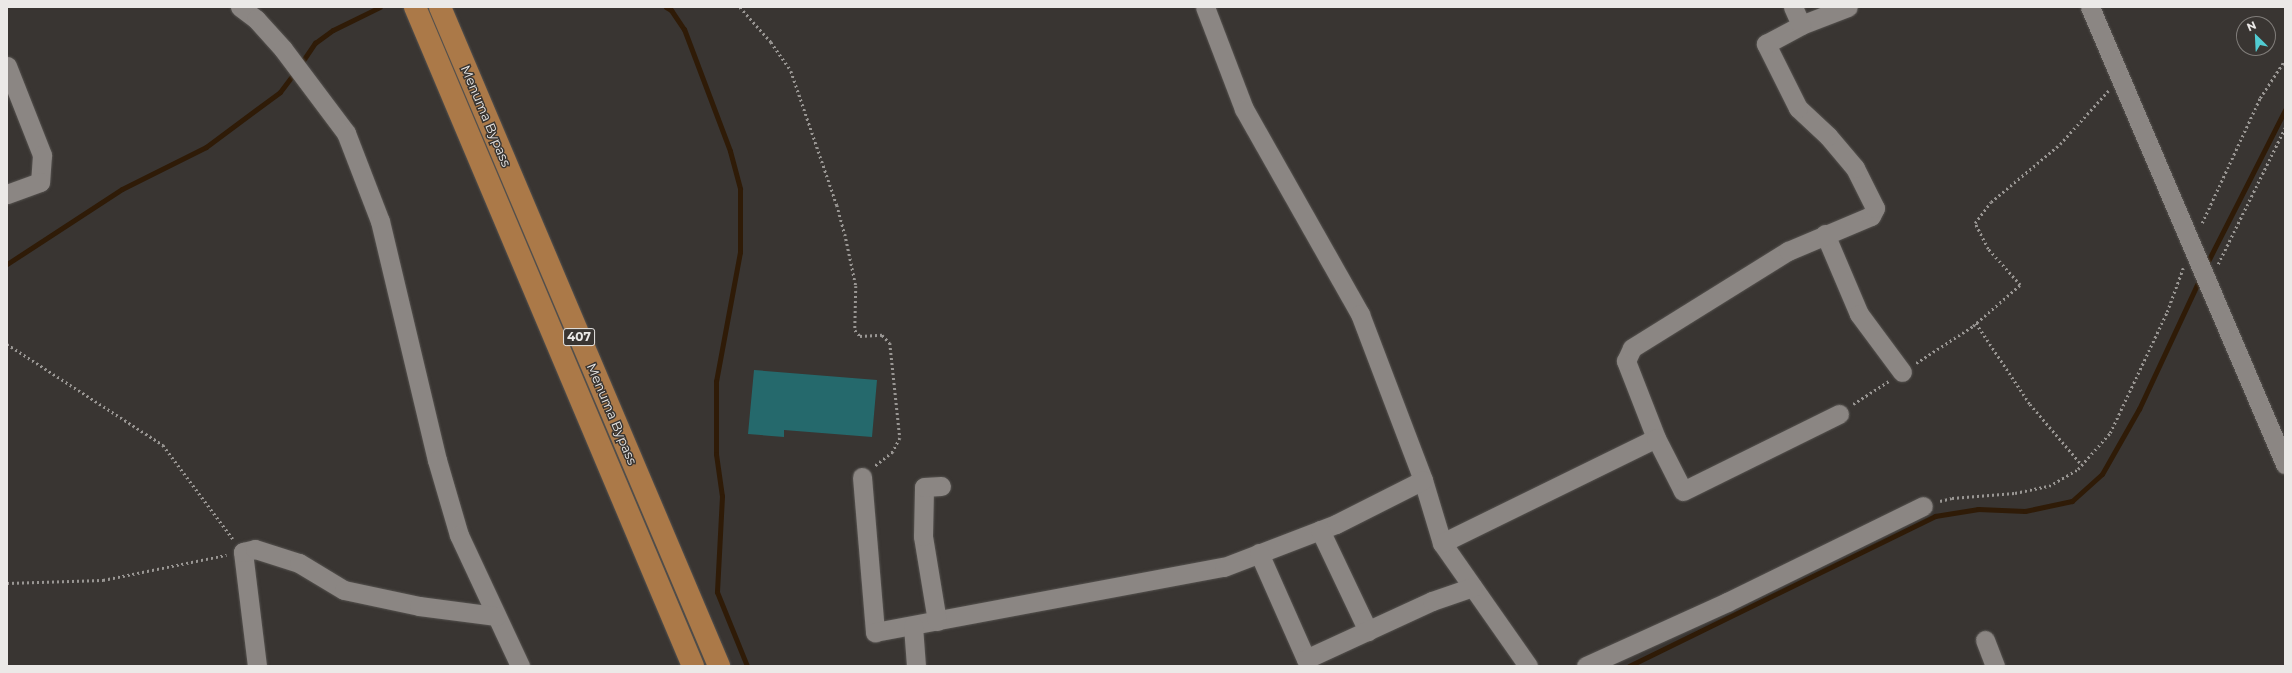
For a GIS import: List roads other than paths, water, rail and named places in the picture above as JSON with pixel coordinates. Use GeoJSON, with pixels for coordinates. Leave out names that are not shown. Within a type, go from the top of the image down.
{"type":"FeatureCollection","features":[{"type":"Feature","properties":{"kind":"highway","name":"Menuma Bypass"},"geometry":{"type":"LineString","coordinates":[[415,7],[693,666]]}},
{"type":"Feature","properties":{"kind":"highway","name":"Menuma Bypass"},"geometry":{"type":"LineString","coordinates":[[440,7],[719,666]]}},
{"type":"Feature","properties":{"kind":"street"},"geometry":{"type":"LineString","coordinates":[[240,7],[256,19],[291,59],[346,133],[380,221],[444,482],[459,535],[520,666]]}},
{"type":"Feature","properties":{"kind":"street"},"geometry":{"type":"LineString","coordinates":[[1205,7],[1244,109],[1360,314],[1423,480],[1442,543],[1528,666]]}},
{"type":"Feature","properties":{"kind":"street"},"geometry":{"type":"LineString","coordinates":[[1794,7],[1801,25]]}},
{"type":"Feature","properties":{"kind":"street"},"geometry":{"type":"LineString","coordinates":[[1839,414],[1683,491],[1656,438],[1634,389],[1626,361],[1632,348],[1766,264],[1825,234],[1872,216],[1875,208],[1855,168],[1828,136],[1798,108],[1766,44],[1801,25],[1848,7]]}},
{"type":"Feature","properties":{"kind":"street"},"geometry":{"type":"LineString","coordinates":[[2090,7],[2191,246],[2281,442],[2285,464]]}},
{"type":"Feature","properties":{"kind":"street"},"geometry":{"type":"LineString","coordinates":[[7,66],[42,155],[40,182],[7,194]]}},
{"type":"Feature","properties":{"kind":"street"},"geometry":{"type":"LineString","coordinates":[[1825,234],[1859,314],[1902,372]]}},
{"type":"Feature","properties":{"kind":"street"},"geometry":{"type":"LineString","coordinates":[[1442,543],[1656,438]]}},
{"type":"Feature","properties":{"kind":"street"},"geometry":{"type":"LineString","coordinates":[[862,477],[875,632],[1224,567],[1320,530],[1423,480]]}},
{"type":"Feature","properties":{"kind":"street"},"geometry":{"type":"LineString","coordinates":[[937,621],[923,536],[924,487],[941,486]]}},
{"type":"Feature","properties":{"kind":"street"},"geometry":{"type":"LineString","coordinates":[[1586,666],[1727,602],[1924,506]]}},
{"type":"Feature","properties":{"kind":"street"},"geometry":{"type":"LineString","coordinates":[[1320,530],[1368,631]]}},
{"type":"Feature","properties":{"kind":"street"},"geometry":{"type":"LineString","coordinates":[[257,666],[243,552],[255,549],[299,563],[344,590],[419,606],[496,616]]}},
{"type":"Feature","properties":{"kind":"street"},"geometry":{"type":"LineString","coordinates":[[1259,553],[1306,659],[1432,601],[1473,587]]}},
{"type":"Feature","properties":{"kind":"street"},"geometry":{"type":"LineString","coordinates":[[913,626],[916,666]]}},
{"type":"Feature","properties":{"kind":"street"},"geometry":{"type":"LineString","coordinates":[[1985,640],[1995,666]]}},
{"type":"Feature","properties":{"kind":"waterway"},"geometry":{"type":"LineString","coordinates":[[300,65],[315,43],[333,30],[380,7]]}},
{"type":"Feature","properties":{"kind":"waterway"},"geometry":{"type":"LineString","coordinates":[[666,7],[671,10],[684,29],[730,151],[740,189],[740,252],[716,381],[716,454],[722,496],[717,592],[747,666]]}},
{"type":"Feature","properties":{"kind":"waterway"},"geometry":{"type":"LineString","coordinates":[[7,264],[122,189],[206,147],[280,92],[295,72]]}},
{"type":"Feature","properties":{"kind":"waterway"},"geometry":{"type":"LineString","coordinates":[[2206,265],[2285,110]]}},
{"type":"Feature","properties":{"kind":"waterway"},"geometry":{"type":"LineString","coordinates":[[1629,666],[1935,516],[1978,509],[2025,511],[2072,501],[2102,474],[2139,409],[2200,278]]}}]}
